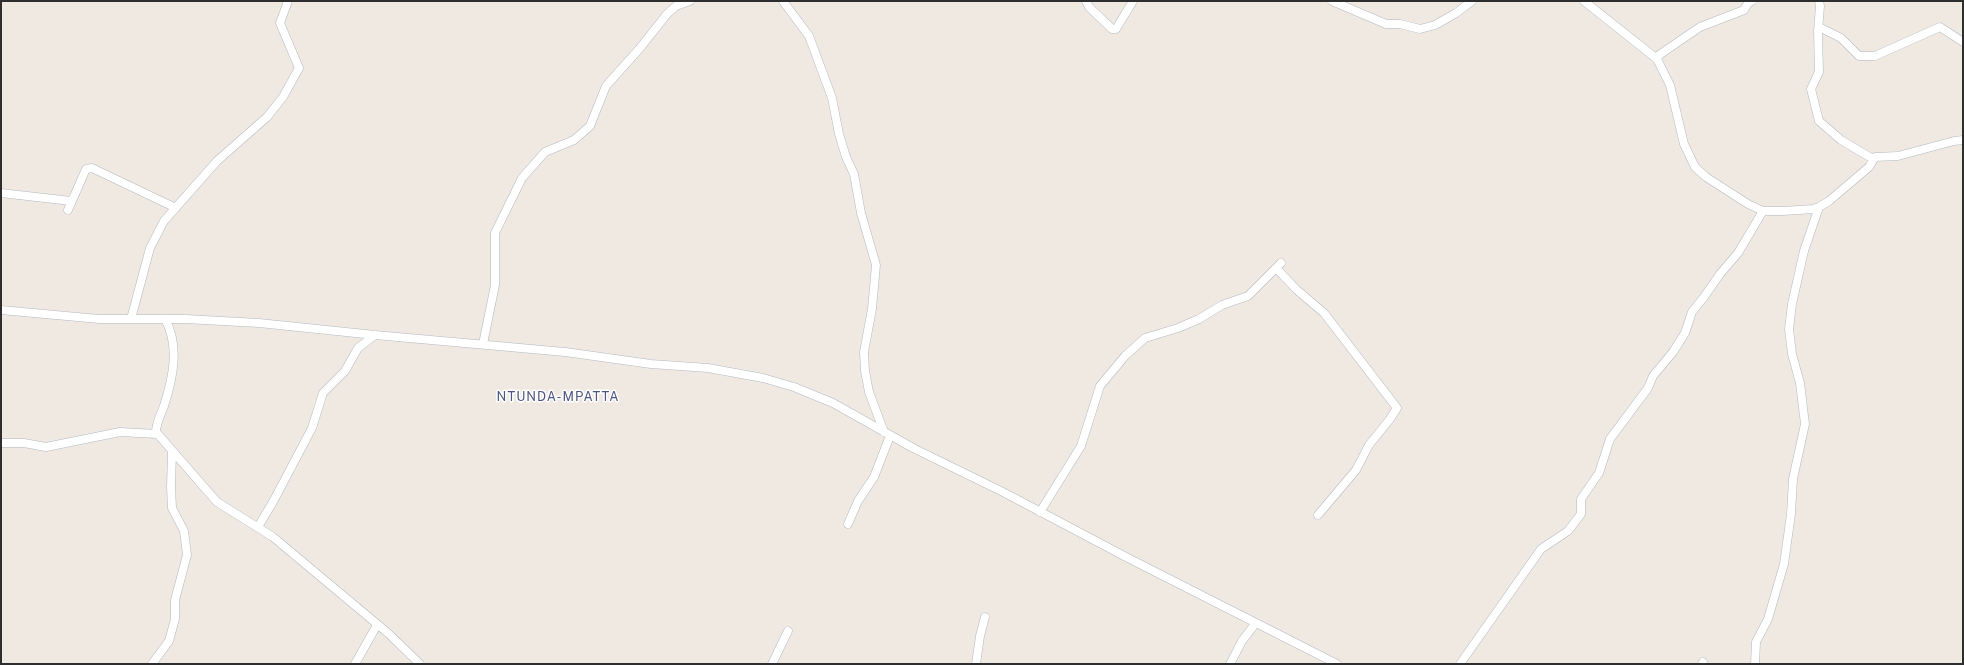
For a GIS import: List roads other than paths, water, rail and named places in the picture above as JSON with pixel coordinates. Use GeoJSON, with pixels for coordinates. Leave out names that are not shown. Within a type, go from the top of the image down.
{"type":"FeatureCollection","features":[{"type":"Feature","properties":{"kind":"street"},"geometry":{"type":"LineString","coordinates":[[131,319],[150,248],[164,221],[217,161],[267,117],[283,97],[299,68],[280,23],[288,1]]}},
{"type":"Feature","properties":{"kind":"street"},"geometry":{"type":"LineString","coordinates":[[483,344],[496,285],[496,233],[522,178],[545,152],[569,143],[586,130],[592,121],[606,86],[640,48],[667,14],[676,6],[690,1]]}},
{"type":"Feature","properties":{"kind":"street"},"geometry":{"type":"LineString","coordinates":[[783,1],[808,36],[832,98],[846,157],[854,174],[860,213],[876,265],[872,309],[864,352],[865,371],[869,392],[887,434],[874,477],[858,502],[848,524]]}},
{"type":"Feature","properties":{"kind":"street"},"geometry":{"type":"LineString","coordinates":[[1086,1],[1089,7],[1112,28],[1116,29],[1133,1]]}},
{"type":"Feature","properties":{"kind":"street"},"geometry":{"type":"LineString","coordinates":[[1332,1],[1386,24],[1400,24],[1420,28],[1435,25],[1456,14],[1472,1]]}},
{"type":"Feature","properties":{"kind":"street"},"geometry":{"type":"LineString","coordinates":[[1584,1],[1657,59],[1670,85],[1684,144],[1695,167],[1706,177],[1748,204],[1763,211],[1791,211],[1820,207],[1869,167],[1873,159],[1878,157],[1898,156],[1963,140]]}},
{"type":"Feature","properties":{"kind":"street"},"geometry":{"type":"LineString","coordinates":[[1657,59],[1658,55],[1700,27],[1744,10],[1748,3],[1752,1]]}},
{"type":"Feature","properties":{"kind":"street"},"geometry":{"type":"LineString","coordinates":[[1819,1],[1819,72],[1811,89],[1819,121],[1841,140],[1873,159]]}},
{"type":"Feature","properties":{"kind":"street"},"geometry":{"type":"LineString","coordinates":[[1818,31],[1821,28],[1841,38],[1859,56],[1875,56],[1940,27],[1963,42]]}},
{"type":"Feature","properties":{"kind":"street"},"geometry":{"type":"LineString","coordinates":[[68,210],[86,169],[92,168],[176,208]]}},
{"type":"Feature","properties":{"kind":"street"},"geometry":{"type":"LineString","coordinates":[[1,193],[71,201]]}},
{"type":"Feature","properties":{"kind":"street"},"geometry":{"type":"LineString","coordinates":[[1755,664],[1756,642],[1768,619],[1784,564],[1791,514],[1793,479],[1806,424],[1800,383],[1792,354],[1789,330],[1792,304],[1804,251],[1820,207]]}},
{"type":"Feature","properties":{"kind":"street"},"geometry":{"type":"LineString","coordinates":[[1460,664],[1541,549],[1568,531],[1581,514],[1581,499],[1599,473],[1610,439],[1648,388],[1653,376],[1673,352],[1685,333],[1692,312],[1720,274],[1738,253],[1763,211]]}},
{"type":"Feature","properties":{"kind":"street"},"geometry":{"type":"LineString","coordinates":[[1040,512],[1085,437],[1100,386],[1125,356],[1145,338],[1178,328],[1199,319],[1222,306],[1248,296],[1279,265],[1297,290],[1324,313],[1397,408],[1369,445],[1356,470],[1318,515]]}},
{"type":"Feature","properties":{"kind":"street"},"geometry":{"type":"LineString","coordinates":[[1,310],[68,317],[259,322],[375,335],[565,352],[652,364],[708,368],[763,378],[794,387],[833,403],[887,434],[1003,492],[1255,624],[1337,664]]}},
{"type":"Feature","properties":{"kind":"street"},"geometry":{"type":"LineString","coordinates":[[165,319],[171,330],[174,357],[164,404],[156,428],[157,434],[217,502],[258,527],[297,556],[389,634],[420,664]]}},
{"type":"Feature","properties":{"kind":"street"},"geometry":{"type":"LineString","coordinates":[[258,527],[312,428],[323,393],[345,371],[358,348],[375,335]]}},
{"type":"Feature","properties":{"kind":"street"},"geometry":{"type":"LineString","coordinates":[[1,443],[24,443],[46,447],[120,432],[157,434]]}},
{"type":"Feature","properties":{"kind":"street"},"geometry":{"type":"LineString","coordinates":[[152,664],[169,641],[175,619],[175,600],[187,555],[184,532],[172,508],[172,452]]}},
{"type":"Feature","properties":{"kind":"street"},"geometry":{"type":"LineString","coordinates":[[976,664],[980,636],[985,617]]}},
{"type":"Feature","properties":{"kind":"street"},"geometry":{"type":"LineString","coordinates":[[1230,664],[1242,641],[1255,624]]}},
{"type":"Feature","properties":{"kind":"street"},"geometry":{"type":"LineString","coordinates":[[355,664],[377,625]]}},
{"type":"Feature","properties":{"kind":"street"},"geometry":{"type":"LineString","coordinates":[[772,664],[788,631]]}},
{"type":"Feature","properties":{"kind":"district","name":"NTUNDA-MPATTA"},"geometry":{"type":"Point","coordinates":[558,397]}}]}
